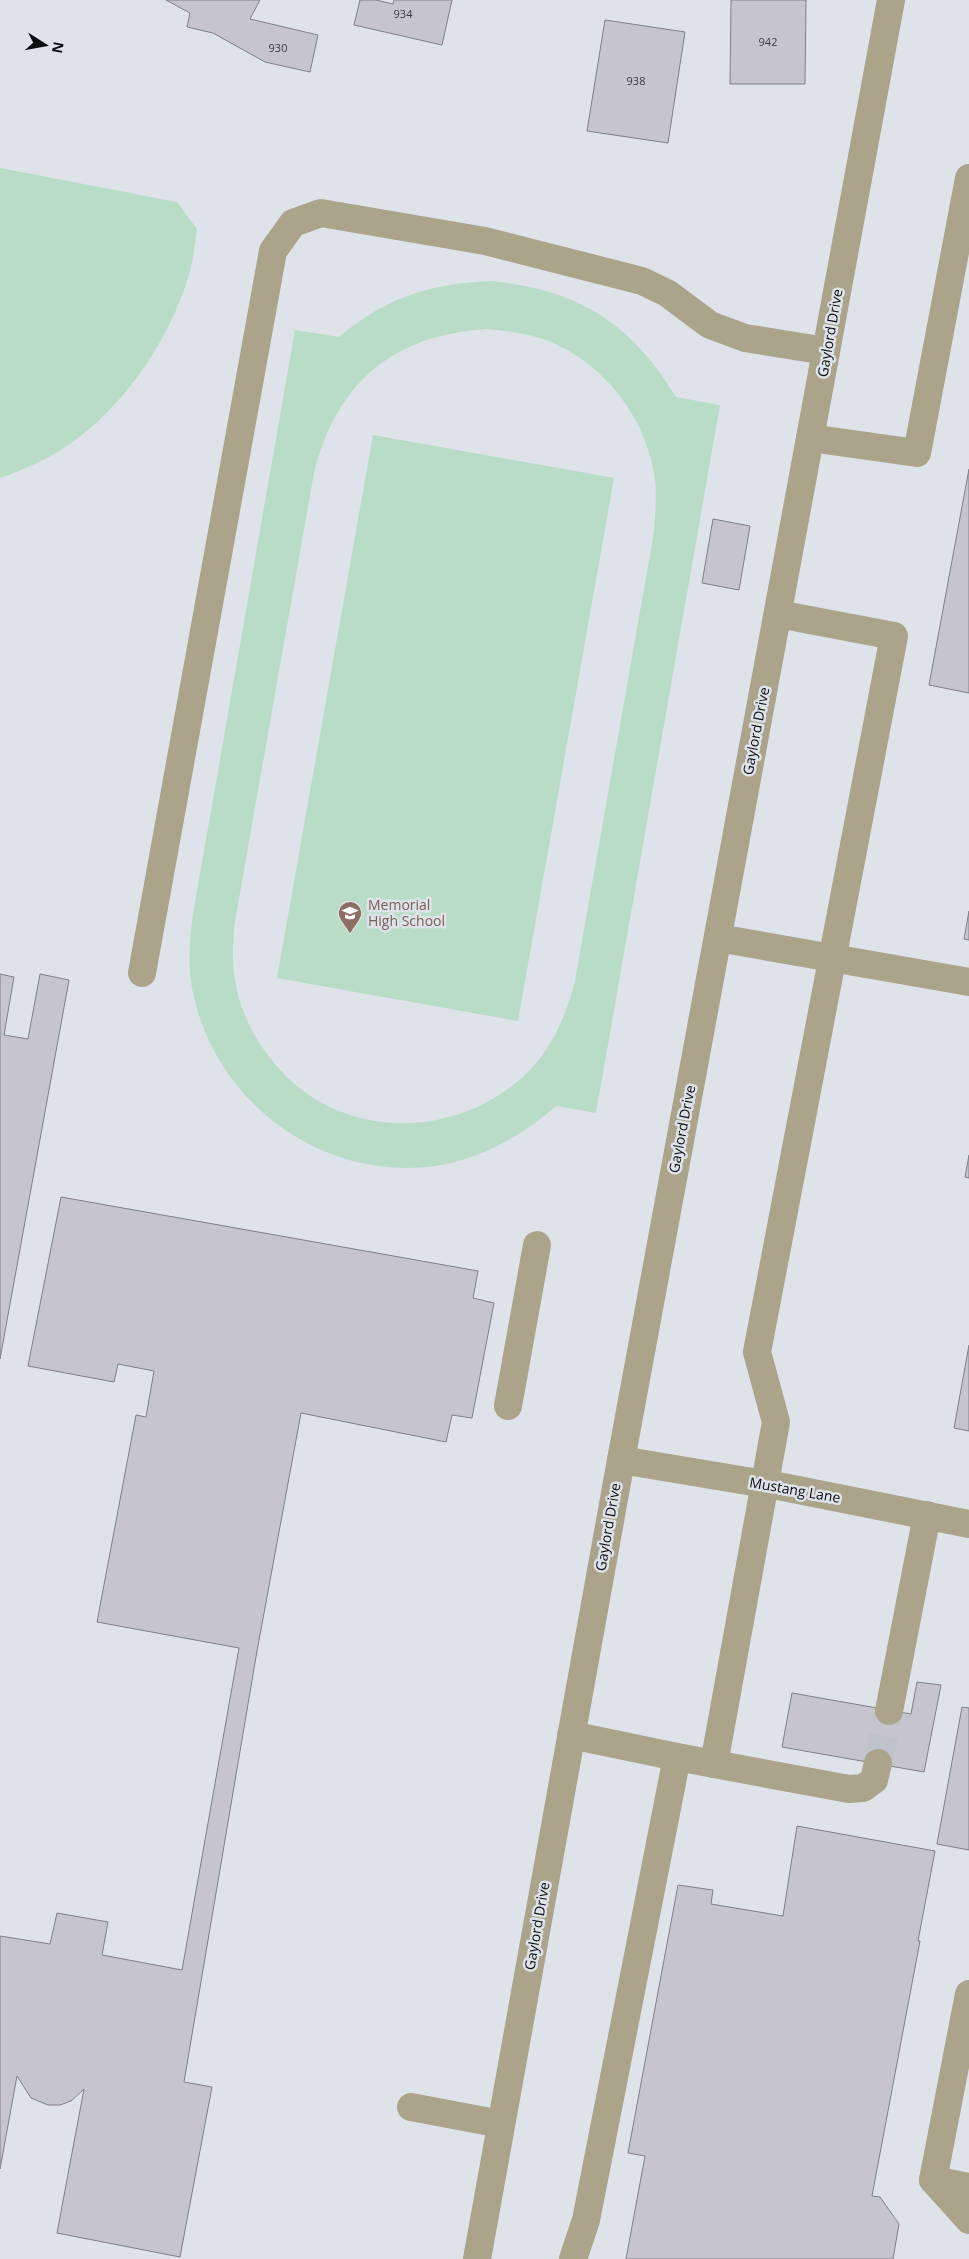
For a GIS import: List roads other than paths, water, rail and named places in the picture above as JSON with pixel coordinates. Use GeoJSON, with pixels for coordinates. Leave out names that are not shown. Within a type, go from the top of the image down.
{"type":"FeatureCollection","features":[{"type":"Feature","properties":{"kind":"street","name":"Gaylord Drive"},"geometry":{"type":"LineString","coordinates":[[477,2259],[621,1460],[891,0]]}},
{"type":"Feature","properties":{"kind":"street"},"geometry":{"type":"LineString","coordinates":[[810,438],[917,452],[969,178]]}},
{"type":"Feature","properties":{"kind":"street"},"geometry":{"type":"LineString","coordinates":[[142,973],[273,251],[293,222],[321,213],[485,241],[642,281],[667,293],[710,325],[745,338],[826,351]]}},
{"type":"Feature","properties":{"kind":"street"},"geometry":{"type":"LineString","coordinates":[[714,1764],[776,1422],[757,1352],[894,636],[778,614]]}},
{"type":"Feature","properties":{"kind":"street"},"geometry":{"type":"LineString","coordinates":[[718,938],[969,982]]}},
{"type":"Feature","properties":{"kind":"street"},"geometry":{"type":"LineString","coordinates":[[508,1406],[537,1246]]}},
{"type":"Feature","properties":{"kind":"street","name":"Mustang Lane"},"geometry":{"type":"LineString","coordinates":[[621,1460],[766,1485],[969,1524]]}},
{"type":"Feature","properties":{"kind":"street"},"geometry":{"type":"LineString","coordinates":[[889,1711],[927,1516]]}},
{"type":"Feature","properties":{"kind":"street"},"geometry":{"type":"LineString","coordinates":[[571,1735],[850,1790],[863,1788],[874,1780],[878,1764]]}},
{"type":"Feature","properties":{"kind":"street"},"geometry":{"type":"LineString","coordinates":[[573,2259],[586,2220],[677,1757]]}},
{"type":"Feature","properties":{"kind":"street"},"geometry":{"type":"LineString","coordinates":[[933,2180],[960,2088],[969,1994]]}},
{"type":"Feature","properties":{"kind":"street"},"geometry":{"type":"LineString","coordinates":[[410,2107],[501,2124]]}},
{"type":"Feature","properties":{"kind":"street"},"geometry":{"type":"LineString","coordinates":[[933,2180],[969,2187]]}},
{"type":"Feature","properties":{"kind":"street"},"geometry":{"type":"LineString","coordinates":[[933,2180],[969,2220]]}},
{"type":"Feature","properties":{"kind":"tunnel"},"geometry":{"type":"LineString","coordinates":[[878,1763],[889,1711]]}},
{"type":"Feature","properties":{"kind":"place","name":"Memorial High School"},"geometry":{"type":"Point","coordinates":[350,934]}}]}
